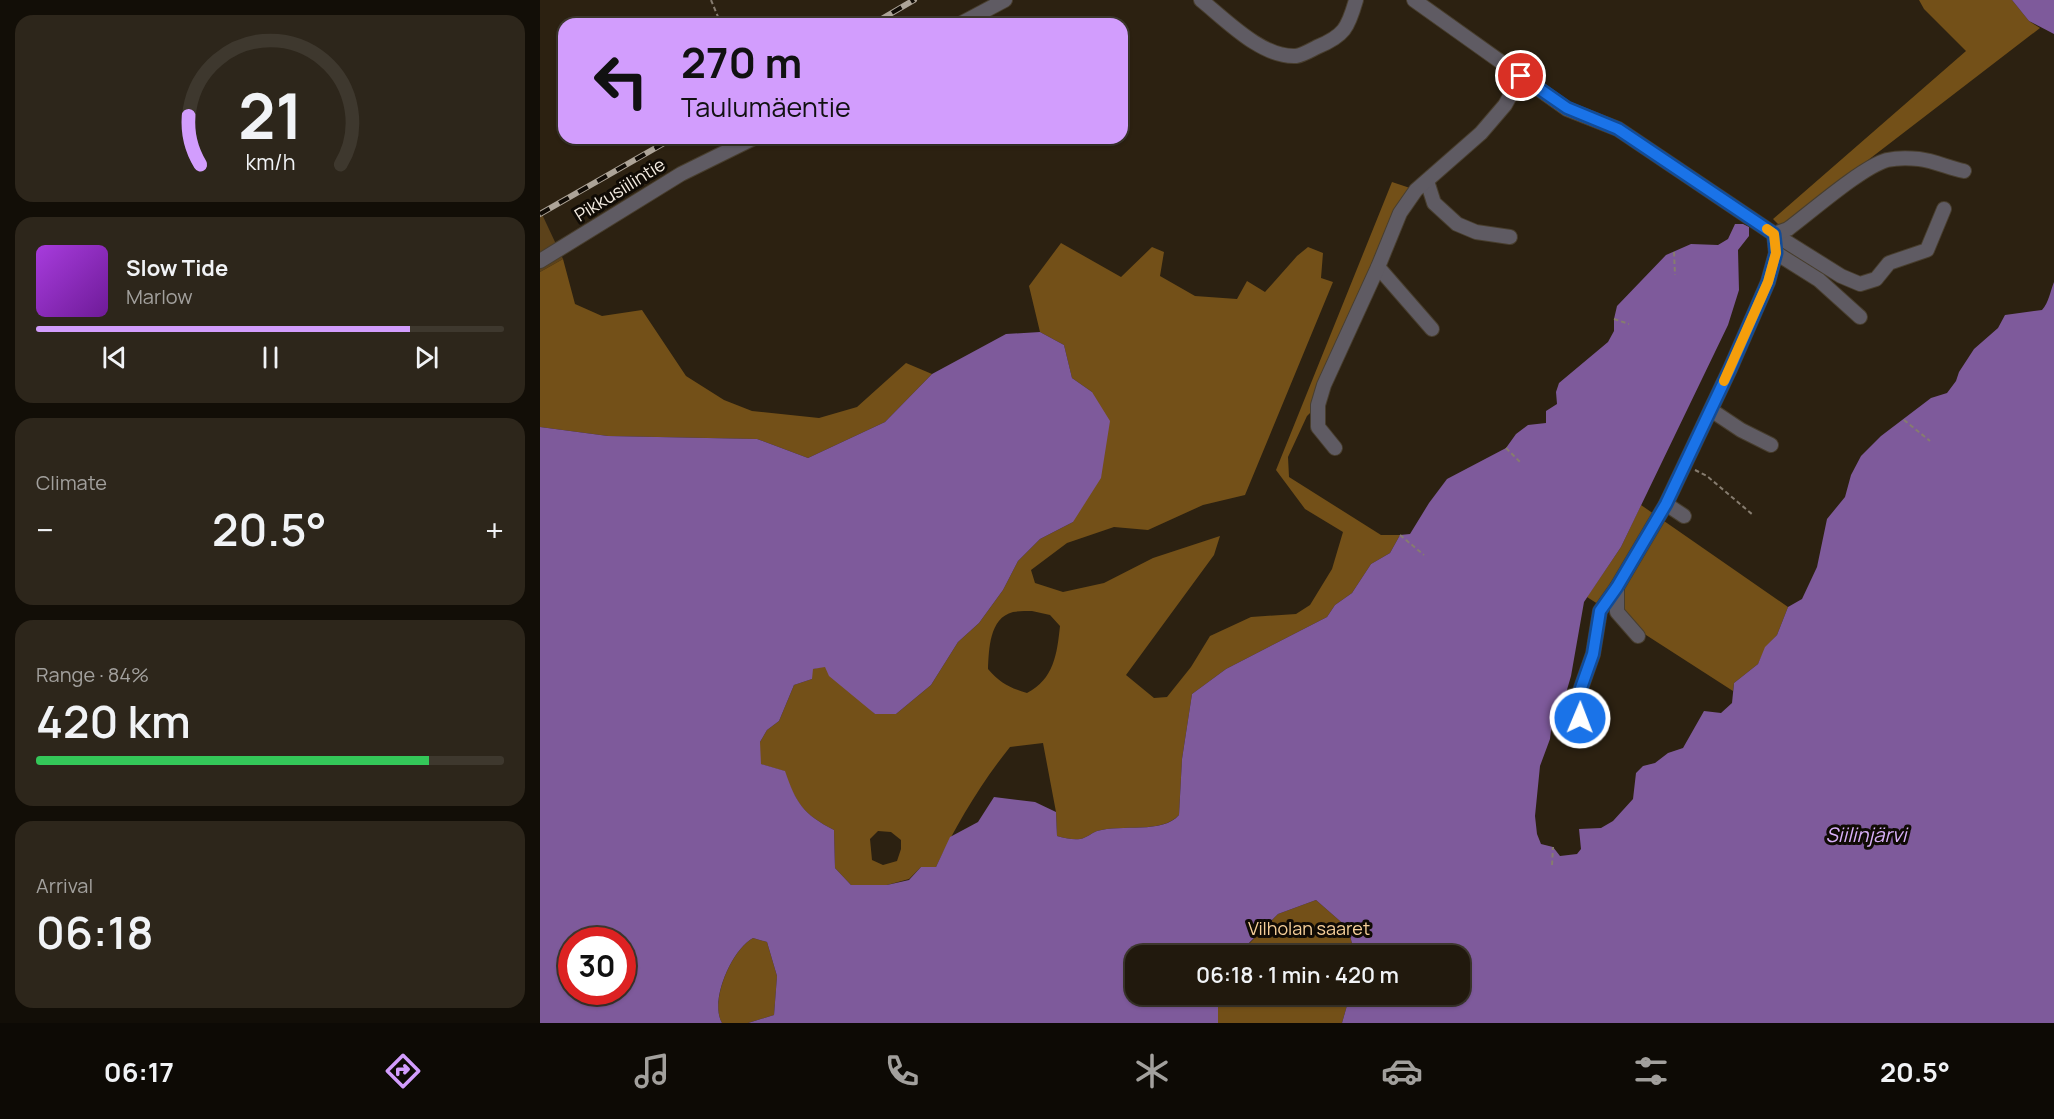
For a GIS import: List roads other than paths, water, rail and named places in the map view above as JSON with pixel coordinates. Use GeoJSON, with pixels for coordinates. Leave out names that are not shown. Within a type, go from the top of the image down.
{"type":"FeatureCollection","features":[{"type":"Feature","properties":{"kind":"street"},"geometry":{"type":"LineString","coordinates":[[971,18],[1005,0]]}},
{"type":"Feature","properties":{"kind":"street"},"geometry":{"type":"LineString","coordinates":[[1202,0],[1238,31],[1258,44],[1277,55],[1298,56],[1336,39],[1350,21],[1356,0]]}},
{"type":"Feature","properties":{"kind":"street"},"geometry":{"type":"LineString","coordinates":[[1414,0],[1567,108],[1618,129],[1774,234],[1841,276],[1860,284],[1876,279],[1889,263],[1927,250],[1944,209]]}},
{"type":"Feature","properties":{"kind":"street"},"geometry":{"type":"LineString","coordinates":[[1335,448],[1318,427],[1318,405],[1324,385],[1400,213],[1416,190],[1481,134],[1505,105],[1521,76]]}},
{"type":"Feature","properties":{"kind":"street","name":"Pikkusiilintie"},"geometry":{"type":"LineString","coordinates":[[540,261],[681,174],[742,144]]}},
{"type":"Feature","properties":{"kind":"street"},"geometry":{"type":"LineString","coordinates":[[1774,234],[1788,229],[1865,171],[1887,160],[1925,160],[1964,171]]}},
{"type":"Feature","properties":{"kind":"street"},"geometry":{"type":"LineString","coordinates":[[1426,181],[1434,203],[1457,224],[1476,232],[1510,237]]}},
{"type":"Feature","properties":{"kind":"street"},"geometry":{"type":"LineString","coordinates":[[1589,733],[1580,718],[1581,688],[1593,654],[1600,611],[1617,587],[1666,504],[1711,410],[1768,282],[1776,253],[1774,234]]}},
{"type":"Feature","properties":{"kind":"street"},"geometry":{"type":"LineString","coordinates":[[1776,253],[1819,280],[1860,317]]}},
{"type":"Feature","properties":{"kind":"street"},"geometry":{"type":"LineString","coordinates":[[1378,267],[1432,329]]}},
{"type":"Feature","properties":{"kind":"street"},"geometry":{"type":"LineString","coordinates":[[1711,410],[1741,430],[1771,445]]}},
{"type":"Feature","properties":{"kind":"street"},"geometry":{"type":"LineString","coordinates":[[1666,504],[1684,516]]}},
{"type":"Feature","properties":{"kind":"street"},"geometry":{"type":"LineString","coordinates":[[1617,587],[1617,612],[1638,636]]}},
{"type":"Feature","properties":{"kind":"water"},"geometry":{"type":"Polygon","coordinates":[[[2012,0],[2054,0],[2054,34],[2029,21],[2012,0]]]}},
{"type":"Feature","properties":{"kind":"water","name":"Siilinjärvi"},"geometry":{"type":"Polygon","coordinates":[[[1735,224],[1749,227],[1749,236],[1738,250],[1739,290],[1728,325],[1621,547],[1584,602],[1571,676],[1562,707],[1552,722],[1550,739],[1540,766],[1535,816],[1537,834],[1541,844],[1553,847],[1560,856],[1577,854],[1581,849],[1579,829],[1601,828],[1613,821],[1633,799],[1636,773],[1643,766],[1655,763],[1668,753],[1683,748],[1704,711],[1721,713],[1732,703],[1734,683],[1758,664],[1765,647],[1777,635],[1788,607],[1802,599],[1817,567],[1827,519],[1845,497],[1851,475],[1861,456],[1881,436],[1931,398],[1947,393],[1974,349],[1998,328],[2005,315],[2042,310],[2054,282],[2054,1023],[1342,1023],[1347,1005],[1470,1005],[1470,945],[1352,945],[1348,928],[1316,900],[1278,914],[1247,945],[1125,945],[1125,1005],[1218,1005],[1218,1023],[748,1023],[774,1015],[777,976],[767,942],[753,938],[737,953],[725,976],[718,1002],[722,1023],[540,1023],[540,427],[608,436],[757,439],[808,458],[885,422],[932,374],[1006,334],[1040,332],[1064,345],[1072,378],[1092,392],[1110,421],[1101,478],[1073,522],[1040,539],[1018,561],[1003,590],[979,623],[958,642],[931,685],[896,714],[875,714],[829,676],[825,667],[813,669],[812,679],[794,685],[779,721],[767,730],[760,742],[761,764],[785,771],[797,800],[815,819],[834,830],[835,868],[851,885],[887,885],[909,880],[921,867],[936,867],[950,837],[978,822],[994,797],[1035,802],[1056,812],[1057,836],[1068,839],[1082,838],[1107,829],[1152,827],[1172,821],[1179,815],[1182,759],[1192,694],[1226,669],[1327,617],[1335,605],[1352,593],[1371,564],[1390,553],[1400,535],[1410,534],[1447,479],[1506,448],[1516,434],[1528,425],[1546,423],[1546,411],[1557,404],[1556,392],[1559,383],[1608,342],[1614,331],[1617,306],[1666,255],[1691,244],[1718,245],[1728,239],[1735,224]]]}},
{"type":"Feature","properties":{"kind":"railway"},"geometry":{"type":"LineString","coordinates":[[883,18],[914,0]]}},
{"type":"Feature","properties":{"kind":"railway"},"geometry":{"type":"LineString","coordinates":[[540,214],[662,144]]}},
{"type":"Feature","properties":{"kind":"park label","name":"Vilholan saaret"},"geometry":{"type":"Point","coordinates":[1309,929]}}]}
